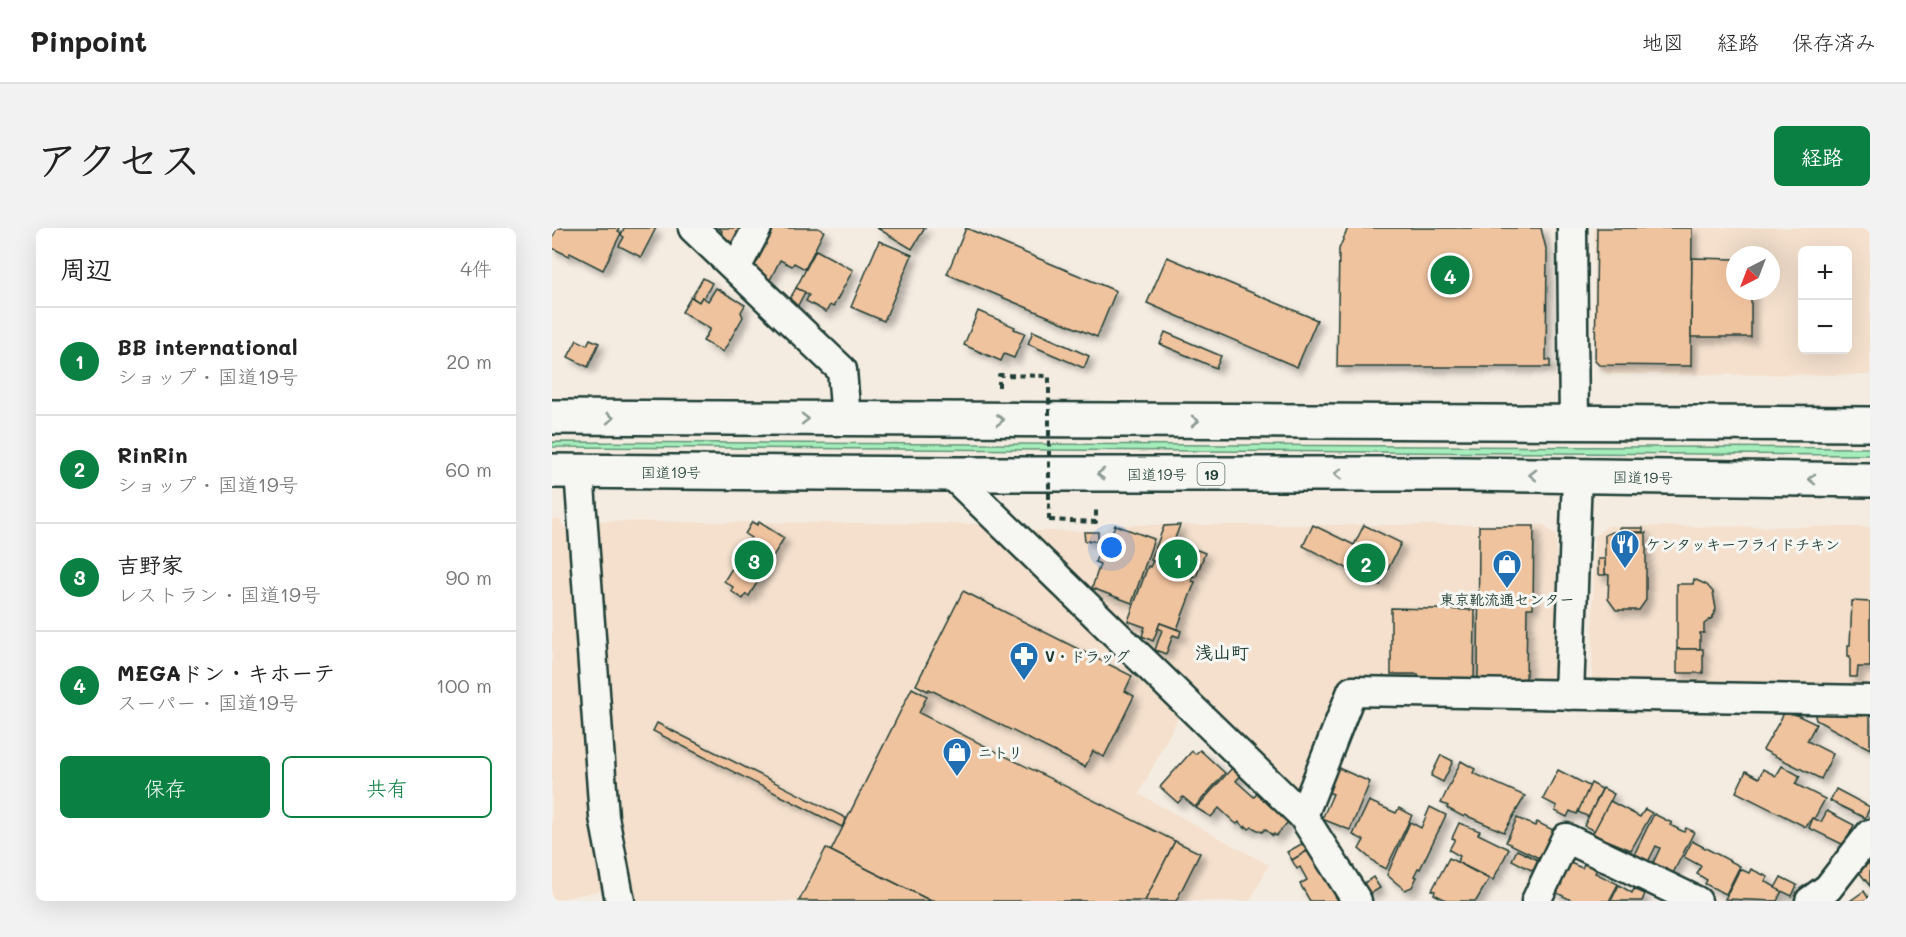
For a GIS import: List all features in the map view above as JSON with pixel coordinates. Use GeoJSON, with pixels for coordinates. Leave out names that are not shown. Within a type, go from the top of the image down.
{"type":"FeatureCollection","features":[{"type":"Feature","properties":{"kind":"highway"},"geometry":{"type":"LineString","coordinates":[[552,417],[1870,424]]}},
{"type":"Feature","properties":{"kind":"highway","name":"国道19号"},"geometry":{"type":"LineString","coordinates":[[565,471],[1426,474],[1870,480]]}},
{"type":"Feature","properties":{"kind":"street"},"geometry":{"type":"LineString","coordinates":[[693,228],[842,370],[846,419]]}},
{"type":"Feature","properties":{"kind":"street"},"geometry":{"type":"LineString","coordinates":[[736,268],[758,228]]}},
{"type":"Feature","properties":{"kind":"street"},"geometry":{"type":"LineString","coordinates":[[1572,228],[1574,423]]}},
{"type":"Feature","properties":{"kind":"street"},"geometry":{"type":"LineString","coordinates":[[565,471],[604,817],[620,901]]}},
{"type":"Feature","properties":{"kind":"street"},"geometry":{"type":"LineString","coordinates":[[951,474],[1303,816],[1357,901]]}},
{"type":"Feature","properties":{"kind":"street"},"geometry":{"type":"LineString","coordinates":[[1569,695],[1577,476]]}},
{"type":"Feature","properties":{"kind":"street"},"geometry":{"type":"LineString","coordinates":[[1303,816],[1352,691],[1870,700]]}},
{"type":"Feature","properties":{"kind":"street"},"geometry":{"type":"LineString","coordinates":[[1810,901],[1828,888],[1870,834]]}},
{"type":"Feature","properties":{"kind":"street"},"geometry":{"type":"LineString","coordinates":[[1536,901],[1566,838],[1697,901]]}},
{"type":"Feature","properties":{"kind":"path"},"geometry":{"type":"LineString","coordinates":[[999,387],[999,375],[1049,376],[1049,520],[1096,522],[1096,510]]}},
{"type":"Feature","properties":{"kind":"shaded area"},"geometry":{"type":"Polygon","coordinates":[[[1594,228],[1870,228],[1870,375],[1607,374],[1594,362],[1594,228]]]}},
{"type":"Feature","properties":{"kind":"shaded area"},"geometry":{"type":"Polygon","coordinates":[[[552,519],[559,519],[574,542],[607,889],[552,901],[552,519]]]}},
{"type":"Feature","properties":{"kind":"shaded area"},"geometry":{"type":"Polygon","coordinates":[[[586,521],[985,524],[1180,714],[1139,794],[1269,865],[1250,901],[626,901],[586,521]]]}},
{"type":"Feature","properties":{"kind":"shaded area"},"geometry":{"type":"Polygon","coordinates":[[[1111,525],[1543,525],[1556,535],[1556,677],[1548,685],[1347,686],[1304,800],[1286,778],[1030,531],[1104,531],[1111,525]]]}},
{"type":"Feature","properties":{"kind":"shaded area"},"geometry":{"type":"Polygon","coordinates":[[[1607,526],[1870,527],[1870,689],[1602,688],[1592,679],[1594,537],[1607,526]]]}},
{"type":"Feature","properties":{"kind":"green space"},"geometry":{"type":"Polygon","coordinates":[[[552,442],[1870,448],[1870,455],[552,447],[552,442]]]}},
{"type":"Feature","properties":{"kind":"building"},"geometry":{"type":"Polygon","coordinates":[[[557,228],[619,228],[618,231],[621,233],[603,270],[570,253],[569,256],[552,248],[552,238],[557,228]]]}},
{"type":"Feature","properties":{"kind":"building"},"geometry":{"type":"Polygon","coordinates":[[[624,228],[656,228],[641,257],[619,246],[624,237],[621,235],[624,228]]]}},
{"type":"Feature","properties":{"kind":"building"},"geometry":{"type":"Polygon","coordinates":[[[718,228],[745,228],[734,244],[720,235],[722,231],[718,228]]]}},
{"type":"Feature","properties":{"kind":"building"},"geometry":{"type":"Polygon","coordinates":[[[774,228],[818,228],[824,231],[805,269],[794,263],[792,266],[780,260],[770,280],[752,271],[774,228]]]}},
{"type":"Feature","properties":{"kind":"building"},"geometry":{"type":"Polygon","coordinates":[[[877,228],[925,228],[912,249],[877,228]]]}},
{"type":"Feature","properties":{"kind":"building"},"geometry":{"type":"Polygon","coordinates":[[[966,228],[1116,291],[1097,337],[947,274],[966,228]]]}},
{"type":"Feature","properties":{"kind":"building"},"geometry":{"type":"Polygon","coordinates":[[[1348,228],[1541,228],[1547,253],[1546,360],[1550,360],[1550,367],[1337,367],[1339,249],[1348,228]]]}},
{"type":"Feature","properties":{"kind":"building"},"geometry":{"type":"Polygon","coordinates":[[[1597,228],[1692,228],[1691,366],[1599,365],[1595,361],[1597,228]]]}},
{"type":"Feature","properties":{"kind":"building"},"geometry":{"type":"Polygon","coordinates":[[[879,241],[912,255],[884,321],[851,307],[879,241]]]}},
{"type":"Feature","properties":{"kind":"building"},"geometry":{"type":"Polygon","coordinates":[[[816,250],[853,270],[833,307],[830,305],[826,312],[806,301],[809,295],[796,288],[816,250]]]}},
{"type":"Feature","properties":{"kind":"building"},"geometry":{"type":"Polygon","coordinates":[[[1167,257],[1317,320],[1297,367],[1147,303],[1167,257]]]}},
{"type":"Feature","properties":{"kind":"building"},"geometry":{"type":"Polygon","coordinates":[[[1692,258],[1726,259],[1726,300],[1751,300],[1751,337],[1691,337],[1692,258]]]}},
{"type":"Feature","properties":{"kind":"building"},"geometry":{"type":"Polygon","coordinates":[[[703,278],[712,283],[704,298],[702,297],[699,302],[692,297],[703,278]]]}},
{"type":"Feature","properties":{"kind":"building"},"geometry":{"type":"Polygon","coordinates":[[[716,288],[745,305],[741,312],[743,317],[723,352],[703,341],[710,329],[682,312],[691,297],[699,302],[702,297],[708,301],[716,288]]]}},
{"type":"Feature","properties":{"kind":"building"},"geometry":{"type":"Polygon","coordinates":[[[796,288],[805,292],[796,309],[787,304],[796,288]]]}},
{"type":"Feature","properties":{"kind":"building"},"geometry":{"type":"Polygon","coordinates":[[[978,311],[1025,333],[1014,358],[1004,354],[1001,361],[964,345],[978,311]]]}},
{"type":"Feature","properties":{"kind":"building"},"geometry":{"type":"Polygon","coordinates":[[[1033,331],[1089,356],[1084,368],[1028,344],[1033,331]]]}},
{"type":"Feature","properties":{"kind":"building"},"geometry":{"type":"Polygon","coordinates":[[[1165,332],[1221,356],[1216,368],[1160,344],[1165,332]]]}},
{"type":"Feature","properties":{"kind":"building"},"geometry":{"type":"Polygon","coordinates":[[[590,339],[599,343],[588,367],[568,357],[577,340],[587,345],[590,339]]]}},
{"type":"Feature","properties":{"kind":"building"},"geometry":{"type":"Polygon","coordinates":[[[752,522],[757,525],[759,522],[784,538],[749,596],[746,594],[743,599],[731,591],[733,587],[724,581],[751,538],[745,534],[752,522]]]}},
{"type":"Feature","properties":{"kind":"building"},"geometry":{"type":"Polygon","coordinates":[[[1115,525],[1154,539],[1132,603],[1092,588],[1100,564],[1095,562],[1099,552],[1104,553],[1115,525]]]}},
{"type":"Feature","properties":{"kind":"building"},"geometry":{"type":"Polygon","coordinates":[[[1180,525],[1174,541],[1205,553],[1196,577],[1151,560],[1164,526],[1180,525]]]}},
{"type":"Feature","properties":{"kind":"building"},"geometry":{"type":"Polygon","coordinates":[[[1313,525],[1354,545],[1364,525],[1401,543],[1380,585],[1303,546],[1313,525]]]}},
{"type":"Feature","properties":{"kind":"building"},"geometry":{"type":"Polygon","coordinates":[[[1479,526],[1534,526],[1533,608],[1527,608],[1526,681],[1478,681],[1479,526]]]}},
{"type":"Feature","properties":{"kind":"building"},"geometry":{"type":"Polygon","coordinates":[[[1619,528],[1643,528],[1643,532],[1619,532],[1619,528]]]}},
{"type":"Feature","properties":{"kind":"building"},"geometry":{"type":"Polygon","coordinates":[[[1084,532],[1098,532],[1098,541],[1085,541],[1084,532]]]}},
{"type":"Feature","properties":{"kind":"building"},"geometry":{"type":"Polygon","coordinates":[[[1612,532],[1646,533],[1646,600],[1639,610],[1616,610],[1608,599],[1609,575],[1605,574],[1605,535],[1612,532]]]}},
{"type":"Feature","properties":{"kind":"building"},"geometry":{"type":"Polygon","coordinates":[[[1598,559],[1605,559],[1605,575],[1598,575],[1598,559]]]}},
{"type":"Feature","properties":{"kind":"building"},"geometry":{"type":"Polygon","coordinates":[[[1153,561],[1193,576],[1192,581],[1195,582],[1177,629],[1160,623],[1153,641],[1142,636],[1145,627],[1128,621],[1148,566],[1150,567],[1153,561]]]}},
{"type":"Feature","properties":{"kind":"building"},"geometry":{"type":"Polygon","coordinates":[[[1694,579],[1707,585],[1713,592],[1716,609],[1712,618],[1704,624],[1704,633],[1700,633],[1700,649],[1677,649],[1677,584],[1693,584],[1694,579]]]}},
{"type":"Feature","properties":{"kind":"building","name":"V・ドラッグ"},"geometry":{"type":"Polygon","coordinates":[[[963,591],[1132,676],[1125,691],[1134,696],[1104,757],[1093,751],[1085,767],[929,689],[928,691],[916,685],[963,591]]]}},
{"type":"Feature","properties":{"kind":"building"},"geometry":{"type":"Polygon","coordinates":[[[1852,601],[1870,602],[1870,667],[1858,667],[1857,677],[1850,677],[1850,656],[1848,656],[1852,601]]]}},
{"type":"Feature","properties":{"kind":"building"},"geometry":{"type":"Polygon","coordinates":[[[1391,608],[1475,610],[1474,684],[1418,683],[1418,674],[1391,674],[1391,608]]]}},
{"type":"Feature","properties":{"kind":"building"},"geometry":{"type":"Polygon","coordinates":[[[1160,623],[1181,631],[1179,637],[1173,635],[1166,654],[1155,650],[1162,630],[1158,628],[1160,623]]]}},
{"type":"Feature","properties":{"kind":"building"},"geometry":{"type":"Polygon","coordinates":[[[1677,649],[1703,649],[1703,673],[1677,673],[1677,649]]]}},
{"type":"Feature","properties":{"kind":"building","name":"ニトリ"},"geometry":{"type":"Polygon","coordinates":[[[912,688],[927,696],[919,713],[1175,841],[1145,901],[931,901],[831,851],[912,688]]]}},
{"type":"Feature","properties":{"kind":"building"},"geometry":{"type":"Polygon","coordinates":[[[1827,707],[1842,714],[1847,708],[1862,716],[1864,711],[1870,714],[1870,749],[1816,720],[1815,716],[1818,711],[1827,707]]]}},
{"type":"Feature","properties":{"kind":"building"},"geometry":{"type":"Polygon","coordinates":[[[1786,710],[1816,724],[1807,741],[1833,754],[1821,779],[1763,750],[1786,710]]]}},
{"type":"Feature","properties":{"kind":"building"},"geometry":{"type":"Polygon","coordinates":[[[657,723],[846,818],[842,827],[653,731],[657,723]]]}},
{"type":"Feature","properties":{"kind":"building"},"geometry":{"type":"Polygon","coordinates":[[[1200,750],[1225,773],[1195,807],[1183,797],[1178,803],[1160,787],[1192,751],[1195,754],[1200,750]]]}},
{"type":"Feature","properties":{"kind":"building"},"geometry":{"type":"Polygon","coordinates":[[[1441,755],[1453,761],[1443,782],[1431,776],[1441,755]]]}},
{"type":"Feature","properties":{"kind":"building"},"geometry":{"type":"Polygon","coordinates":[[[1461,761],[1475,769],[1473,773],[1525,796],[1504,832],[1465,815],[1464,817],[1441,803],[1461,761]]]}},
{"type":"Feature","properties":{"kind":"building"},"geometry":{"type":"Polygon","coordinates":[[[1782,766],[1800,776],[1795,784],[1825,799],[1814,819],[1812,818],[1806,827],[1736,792],[1746,771],[1759,778],[1763,769],[1776,776],[1782,766]]]}},
{"type":"Feature","properties":{"kind":"building"},"geometry":{"type":"Polygon","coordinates":[[[1233,767],[1241,775],[1236,781],[1254,797],[1257,794],[1288,822],[1276,836],[1265,829],[1262,832],[1252,827],[1249,829],[1246,826],[1245,828],[1239,822],[1237,824],[1234,822],[1219,808],[1211,817],[1196,808],[1233,767]]]}},
{"type":"Feature","properties":{"kind":"building"},"geometry":{"type":"Polygon","coordinates":[[[1336,767],[1370,782],[1350,830],[1322,819],[1333,794],[1325,791],[1336,767]]]}},
{"type":"Feature","properties":{"kind":"building"},"geometry":{"type":"Polygon","coordinates":[[[1558,770],[1591,787],[1577,814],[1570,811],[1567,817],[1555,811],[1557,806],[1543,799],[1558,770]]]}},
{"type":"Feature","properties":{"kind":"building"},"geometry":{"type":"Polygon","coordinates":[[[1591,783],[1602,789],[1589,817],[1578,812],[1591,783]]]}},
{"type":"Feature","properties":{"kind":"building"},"geometry":{"type":"Polygon","coordinates":[[[1603,788],[1614,794],[1595,831],[1584,826],[1603,788]]]}},
{"type":"Feature","properties":{"kind":"building"},"geometry":{"type":"Polygon","coordinates":[[[1836,789],[1870,807],[1865,818],[1830,801],[1836,789]]]}},
{"type":"Feature","properties":{"kind":"building"},"geometry":{"type":"Polygon","coordinates":[[[1369,801],[1396,813],[1399,808],[1412,815],[1386,869],[1359,849],[1364,840],[1353,835],[1369,801]]]}},
{"type":"Feature","properties":{"kind":"building"},"geometry":{"type":"Polygon","coordinates":[[[1610,801],[1640,817],[1645,809],[1652,813],[1631,850],[1607,840],[1606,842],[1593,833],[1610,801]]]}},
{"type":"Feature","properties":{"kind":"building"},"geometry":{"type":"Polygon","coordinates":[[[1430,807],[1446,815],[1420,869],[1418,868],[1414,876],[1417,877],[1412,887],[1405,890],[1387,875],[1410,822],[1421,828],[1430,807]]]}},
{"type":"Feature","properties":{"kind":"building"},"geometry":{"type":"Polygon","coordinates":[[[1827,811],[1854,825],[1844,845],[1809,828],[1813,818],[1821,822],[1827,811]]]}},
{"type":"Feature","properties":{"kind":"building"},"geometry":{"type":"Polygon","coordinates":[[[1654,814],[1684,832],[1686,828],[1694,832],[1673,873],[1653,863],[1660,848],[1656,846],[1648,862],[1634,855],[1654,814]]]}},
{"type":"Feature","properties":{"kind":"building"},"geometry":{"type":"Polygon","coordinates":[[[1517,818],[1535,826],[1537,822],[1557,832],[1543,860],[1506,842],[1517,818]]]}},
{"type":"Feature","properties":{"kind":"building"},"geometry":{"type":"Polygon","coordinates":[[[1459,823],[1480,831],[1478,834],[1509,849],[1493,880],[1457,862],[1460,856],[1449,850],[1455,839],[1452,838],[1459,823]]]}},
{"type":"Feature","properties":{"kind":"building"},"geometry":{"type":"Polygon","coordinates":[[[1175,841],[1200,853],[1176,901],[1145,901],[1175,841]]]}},
{"type":"Feature","properties":{"kind":"building"},"geometry":{"type":"Polygon","coordinates":[[[1692,841],[1740,866],[1726,894],[1705,884],[1707,880],[1697,874],[1701,866],[1684,857],[1692,841]]]}},
{"type":"Feature","properties":{"kind":"building"},"geometry":{"type":"Polygon","coordinates":[[[1305,842],[1309,850],[1292,860],[1287,852],[1305,842]]]}},
{"type":"Feature","properties":{"kind":"building"},"geometry":{"type":"Polygon","coordinates":[[[826,848],[831,851],[931,901],[799,901],[826,848]]]}},
{"type":"Feature","properties":{"kind":"building"},"geometry":{"type":"Polygon","coordinates":[[[1309,850],[1340,901],[1310,901],[1300,884],[1307,880],[1300,867],[1297,869],[1292,860],[1309,850]]]}},
{"type":"Feature","properties":{"kind":"building"},"geometry":{"type":"Polygon","coordinates":[[[1517,850],[1538,860],[1533,871],[1512,860],[1517,850]]]}},
{"type":"Feature","properties":{"kind":"building"},"geometry":{"type":"Polygon","coordinates":[[[1449,858],[1489,879],[1476,901],[1448,901],[1434,894],[1435,891],[1432,890],[1449,858]]]}},
{"type":"Feature","properties":{"kind":"building"},"geometry":{"type":"Polygon","coordinates":[[[1586,861],[1598,867],[1595,873],[1618,884],[1609,901],[1573,901],[1553,891],[1568,862],[1582,868],[1586,861]]]}},
{"type":"Feature","properties":{"kind":"building"},"geometry":{"type":"Polygon","coordinates":[[[1870,862],[1870,886],[1859,872],[1870,862]]]}},
{"type":"Feature","properties":{"kind":"building"},"geometry":{"type":"Polygon","coordinates":[[[1740,869],[1749,873],[1751,869],[1768,877],[1765,881],[1782,891],[1777,901],[1725,899],[1740,869]]]}},
{"type":"Feature","properties":{"kind":"building"},"geometry":{"type":"Polygon","coordinates":[[[1373,877],[1380,888],[1370,894],[1363,884],[1373,877]]]}},
{"type":"Feature","properties":{"kind":"building"},"geometry":{"type":"Polygon","coordinates":[[[1781,877],[1797,885],[1792,896],[1775,888],[1781,877]]]}},
{"type":"Feature","properties":{"kind":"building"},"geometry":{"type":"Polygon","coordinates":[[[1619,885],[1632,893],[1634,889],[1645,894],[1642,901],[1611,901],[1619,885]]]}},
{"type":"Feature","properties":{"kind":"building"},"geometry":{"type":"Polygon","coordinates":[[[1864,891],[1870,901],[1850,901],[1864,891]]]}},
{"type":"Feature","properties":{"kind":"place","name":"MEGAドン・キホーテ"},"geometry":{"type":"Point","coordinates":[1450,275]}},
{"type":"Feature","properties":{"kind":"place","name":"BB international"},"geometry":{"type":"Point","coordinates":[1178,559]}},
{"type":"Feature","properties":{"kind":"place","name":"吉野家"},"geometry":{"type":"Point","coordinates":[754,560]}},
{"type":"Feature","properties":{"kind":"place","name":"RinRin"},"geometry":{"type":"Point","coordinates":[1366,563]}},
{"type":"Feature","properties":{"kind":"place","name":"ケンタッキーフライドチキン"},"geometry":{"type":"Point","coordinates":[1625,570]}},
{"type":"Feature","properties":{"kind":"place","name":"東京靴流通センター"},"geometry":{"type":"Point","coordinates":[1507,590]}},
{"type":"Feature","properties":{"kind":"place","name":"V・ドラッグ"},"geometry":{"type":"Point","coordinates":[1024,682]}},
{"type":"Feature","properties":{"kind":"place","name":"ニトリ"},"geometry":{"type":"Point","coordinates":[957,778]}},
{"type":"Feature","properties":{"kind":"district","name":"浅山町"},"geometry":{"type":"Point","coordinates":[1222,652]}}]}
